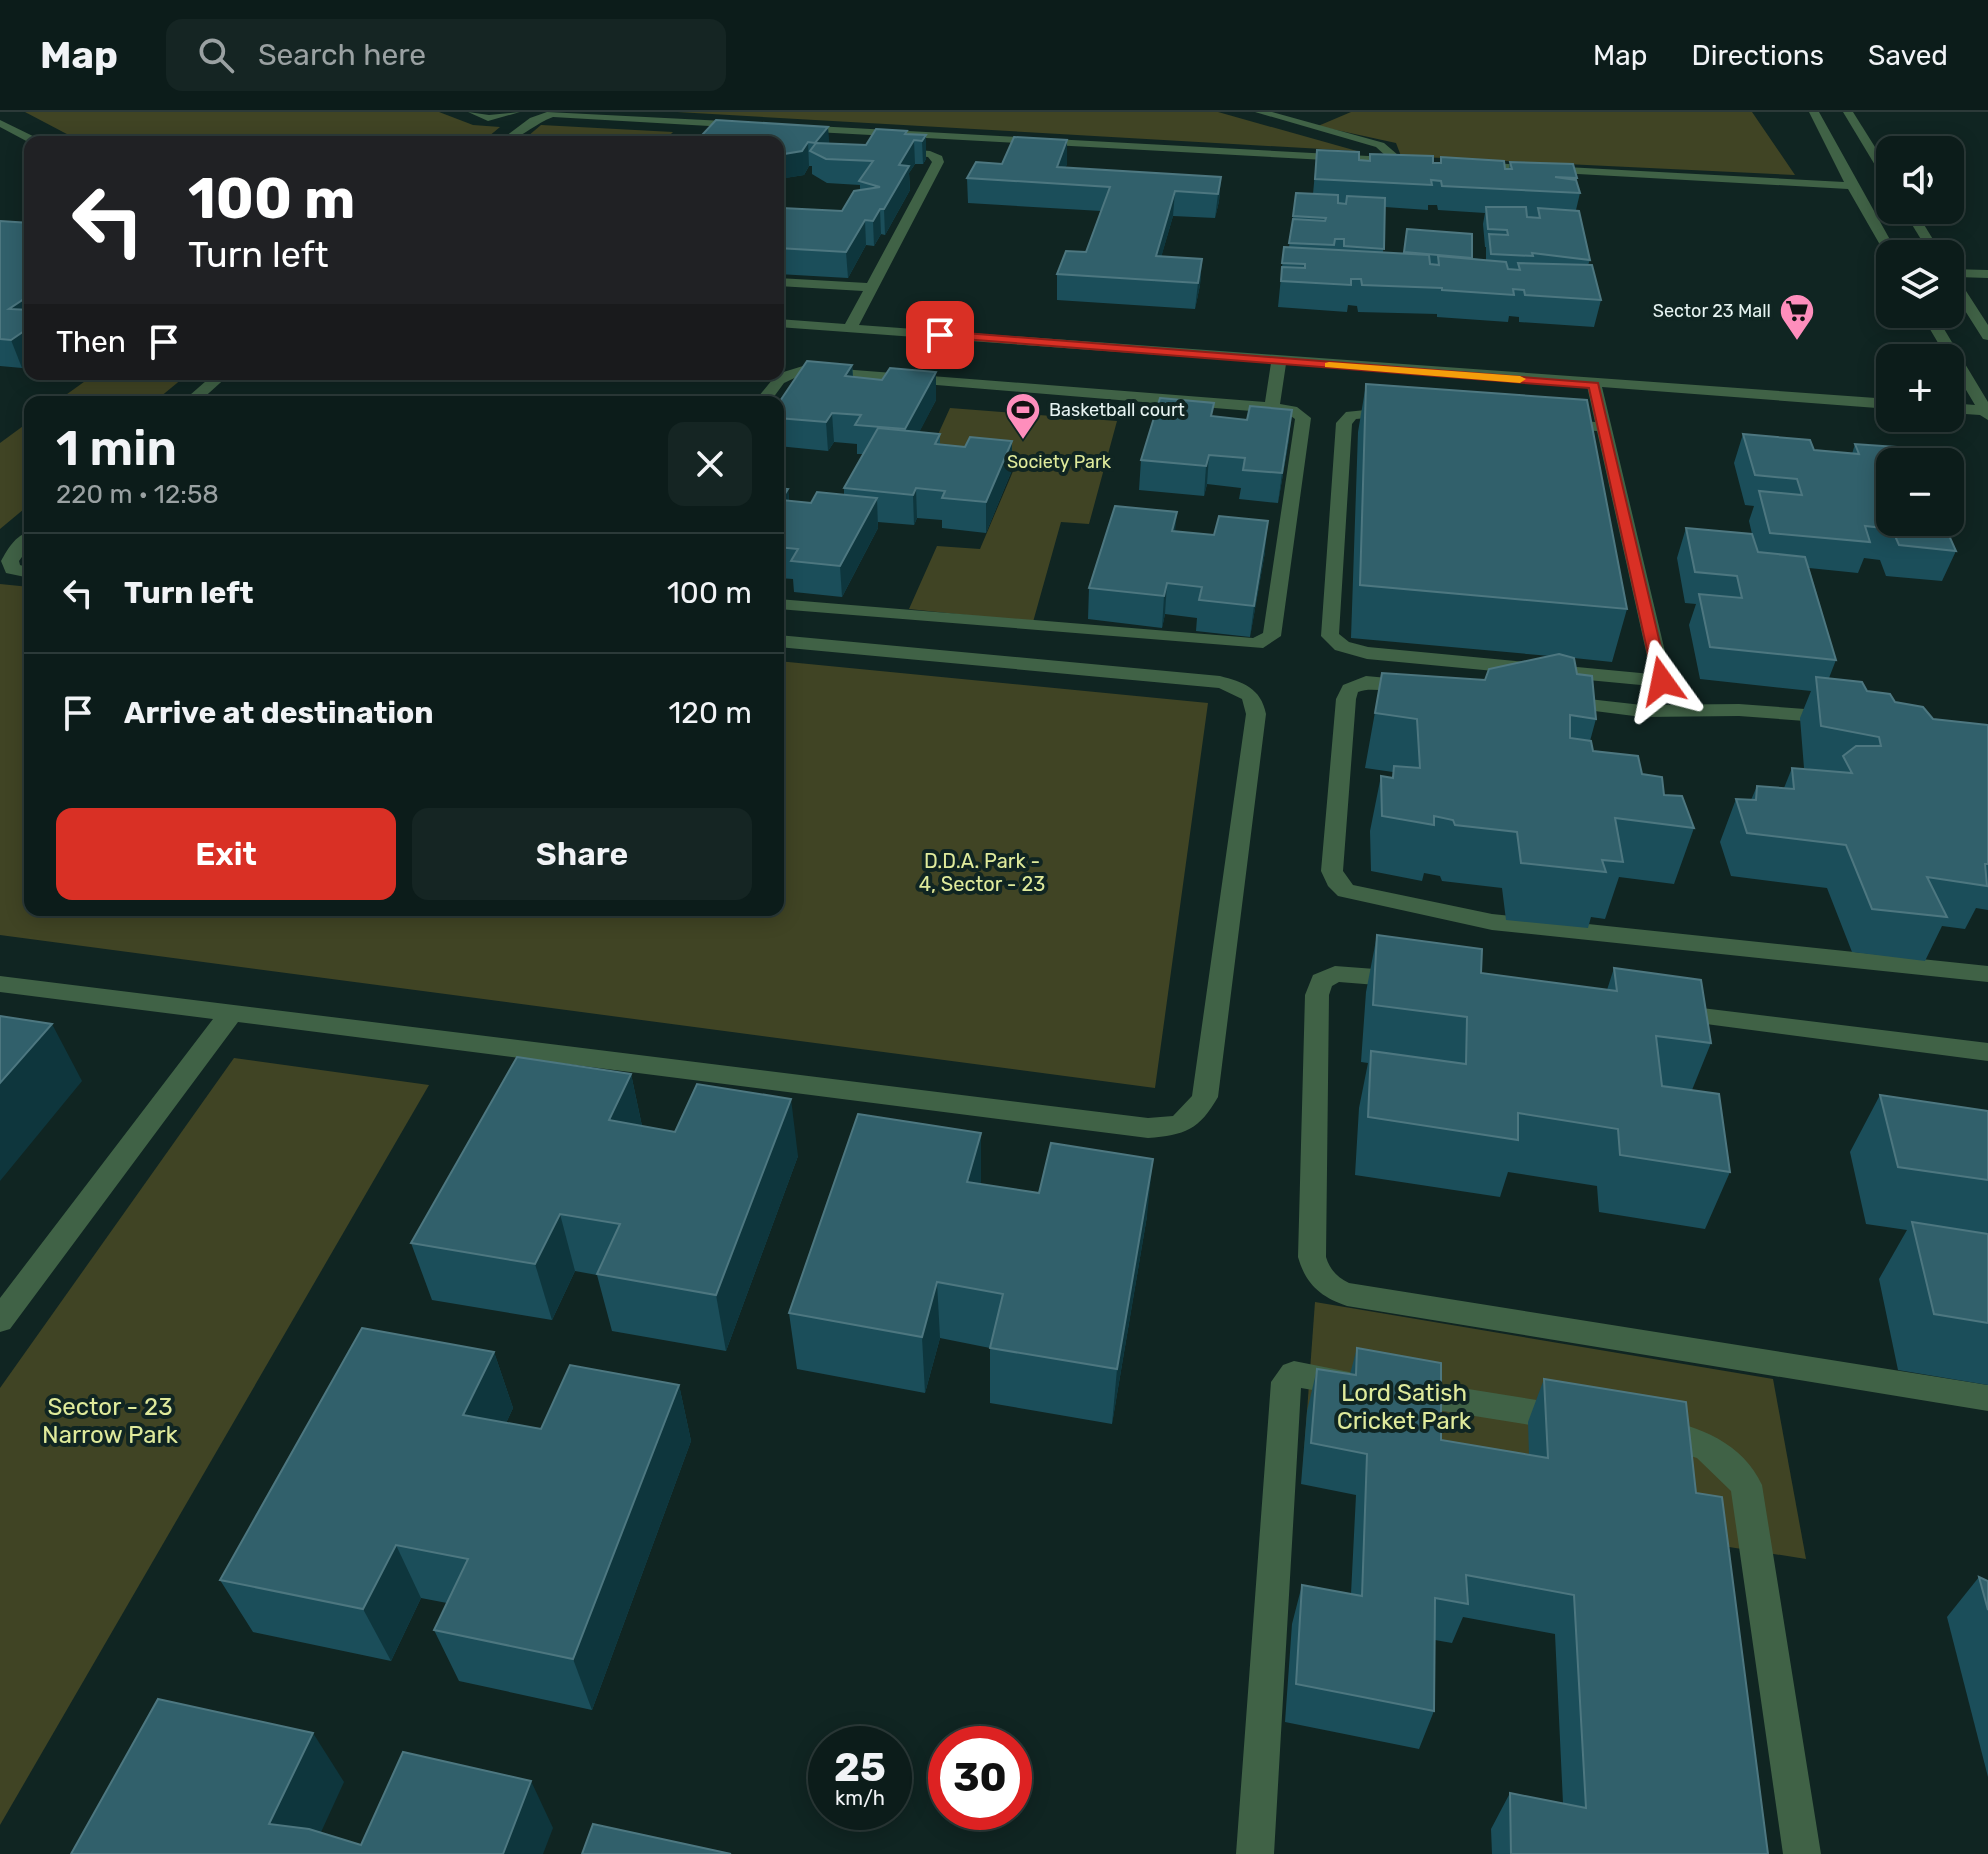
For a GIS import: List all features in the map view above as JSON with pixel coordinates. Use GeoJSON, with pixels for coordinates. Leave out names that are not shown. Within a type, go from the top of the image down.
{"type":"FeatureCollection","features":[{"type":"Feature","properties":{"kind":"street"},"geometry":{"type":"LineString","coordinates":[[473,112],[488,118],[515,112]]}},
{"type":"Feature","properties":{"kind":"street"},"geometry":{"type":"LineString","coordinates":[[1260,112],[1366,140],[1388,150],[1399,161]]}},
{"type":"Feature","properties":{"kind":"street"},"geometry":{"type":"LineString","coordinates":[[1814,112],[1884,240]]}},
{"type":"Feature","properties":{"kind":"street"},"geometry":{"type":"LineString","coordinates":[[1848,112],[1876,157]]}},
{"type":"Feature","properties":{"kind":"street"},"geometry":{"type":"LineString","coordinates":[[512,136],[534,120],[555,113],[755,126]]}},
{"type":"Feature","properties":{"kind":"street"},"geometry":{"type":"LineString","coordinates":[[0,123],[25,136]]}},
{"type":"Feature","properties":{"kind":"street"},"geometry":{"type":"LineString","coordinates":[[786,127],[1415,162]]}},
{"type":"Feature","properties":{"kind":"street"},"geometry":{"type":"LineString","coordinates":[[850,328],[938,162],[938,158],[930,154],[880,150]]}},
{"type":"Feature","properties":{"kind":"street"},"geometry":{"type":"LineString","coordinates":[[1462,165],[1852,186]]}},
{"type":"Feature","properties":{"kind":"street"},"geometry":{"type":"LineString","coordinates":[[1964,274],[1988,274]]}},
{"type":"Feature","properties":{"kind":"street"},"geometry":{"type":"LineString","coordinates":[[784,282],[872,287]]}},
{"type":"Feature","properties":{"kind":"street"},"geometry":{"type":"LineString","coordinates":[[1964,297],[1988,336]]}},
{"type":"Feature","properties":{"kind":"street"},"geometry":{"type":"LineString","coordinates":[[784,323],[1594,385],[1876,403]]}},
{"type":"Feature","properties":{"kind":"street"},"geometry":{"type":"LineString","coordinates":[[1936,328],[1987,412]]}},
{"type":"Feature","properties":{"kind":"street"},"geometry":{"type":"LineString","coordinates":[[1272,407],[1279,361]]}},
{"type":"Feature","properties":{"kind":"street"},"geometry":{"type":"LineString","coordinates":[[784,374],[803,370],[1272,407],[1292,410],[1303,418],[1272,636],[1266,641],[1240,642],[784,604]]}},
{"type":"Feature","properties":{"kind":"street"},"geometry":{"type":"LineString","coordinates":[[197,396],[216,380]]}},
{"type":"Feature","properties":{"kind":"street"},"geometry":{"type":"LineString","coordinates":[[1416,414],[1365,412],[1351,415],[1344,423],[1330,636],[1342,646],[1367,653],[1662,681],[1594,385]]}},
{"type":"Feature","properties":{"kind":"street"},"geometry":{"type":"LineString","coordinates":[[1964,410],[1987,412]]}},
{"type":"Feature","properties":{"kind":"street"},"geometry":{"type":"LineString","coordinates":[[1543,422],[1606,427]]}},
{"type":"Feature","properties":{"kind":"street"},"geometry":{"type":"LineString","coordinates":[[24,542],[10,561],[12,569],[24,572]]}},
{"type":"Feature","properties":{"kind":"street"},"geometry":{"type":"LineString","coordinates":[[0,984],[1148,1128],[1176,1126],[1194,1116],[1205,1097],[1256,714],[1254,700],[1245,689],[1220,682],[784,642]]}},
{"type":"Feature","properties":{"kind":"street"},"geometry":{"type":"LineString","coordinates":[[1424,687],[1366,682],[1350,689],[1346,699],[1332,871],[1336,881],[1346,891],[1492,922],[1988,974]]}},
{"type":"Feature","properties":{"kind":"street"},"geometry":{"type":"LineString","coordinates":[[1545,700],[1642,711],[1739,710],[1854,720]]}},
{"type":"Feature","properties":{"kind":"street"},"geometry":{"type":"LineString","coordinates":[[1435,983],[1356,974],[1335,974],[1321,981],[1317,995],[1312,1257],[1315,1272],[1329,1287],[1347,1294],[1988,1398]]}},
{"type":"Feature","properties":{"kind":"street"},"geometry":{"type":"LineString","coordinates":[[1656,1011],[1988,1052]]}},
{"type":"Feature","properties":{"kind":"street"},"geometry":{"type":"LineString","coordinates":[[0,1320],[230,1015]]}},
{"type":"Feature","properties":{"kind":"street"},"geometry":{"type":"LineString","coordinates":[[1255,1854],[1286,1382],[1294,1374],[1585,1421]]}},
{"type":"Feature","properties":{"kind":"street"},"geometry":{"type":"LineString","coordinates":[[1630,1428],[1692,1438],[1714,1449],[1746,1485],[1802,1854]]}},
{"type":"Feature","properties":{"kind":"green space"},"geometry":{"type":"Polygon","coordinates":[[[25,112],[439,112],[473,125],[500,127],[489,136],[71,136],[25,112]]]}},
{"type":"Feature","properties":{"kind":"green space"},"geometry":{"type":"Polygon","coordinates":[[[677,112],[1218,112],[1357,151],[677,112]]]}},
{"type":"Feature","properties":{"kind":"green space"},"geometry":{"type":"Polygon","coordinates":[[[1351,112],[1752,112],[1795,175],[1401,156],[1396,143],[1318,126],[1351,112]]]}},
{"type":"Feature","properties":{"kind":"green space"},"geometry":{"type":"Polygon","coordinates":[[[541,125],[673,132],[669,136],[528,136],[541,125]]]}},
{"type":"Feature","properties":{"kind":"green space"},"geometry":{"type":"Polygon","coordinates":[[[87,380],[181,380],[161,396],[64,396],[87,380]]]}},
{"type":"Feature","properties":{"kind":"green space","name":"Society Park"},"geometry":{"type":"Polygon","coordinates":[[[950,408],[1117,421],[1089,524],[1061,522],[1033,622],[909,609],[937,546],[980,549],[1014,469],[926,461],[950,408]]]}},
{"type":"Feature","properties":{"kind":"green space"},"geometry":{"type":"Polygon","coordinates":[[[24,425],[24,509],[0,529],[0,443],[24,425]]]}},
{"type":"Feature","properties":{"kind":"green space","name":"D.D.A. Park - 4, Sector - 23"},"geometry":{"type":"Polygon","coordinates":[[[0,584],[24,586],[24,916],[784,916],[784,662],[1208,703],[1155,1088],[0,935],[0,584]]]}},
{"type":"Feature","properties":{"kind":"green space","name":"Sector - 23 Narrow Park"},"geometry":{"type":"Polygon","coordinates":[[[234,1058],[429,1085],[0,1825],[0,1388],[234,1058]]]}},
{"type":"Feature","properties":{"kind":"green space","name":"Lord Satish Cricket Park"},"geometry":{"type":"Polygon","coordinates":[[[1315,1302],[1773,1379],[1806,1559],[1302,1480],[1315,1302]]]}},
{"type":"Feature","properties":{"kind":"building"},"geometry":{"type":"Polygon","coordinates":[[[716,120],[828,127],[815,143],[808,142],[802,151],[784,154],[784,136],[701,136],[716,120]]]}},
{"type":"Feature","properties":{"kind":"building"},"geometry":{"type":"Polygon","coordinates":[[[876,129],[926,135],[922,141],[914,140],[899,165],[909,166],[884,209],[880,209],[873,221],[865,220],[846,252],[784,248],[784,208],[842,211],[854,191],[880,187],[859,181],[873,161],[826,159],[810,151],[816,143],[866,145],[876,129]]]}},
{"type":"Feature","properties":{"kind":"building"},"geometry":{"type":"Polygon","coordinates":[[[1014,137],[1067,140],[1057,167],[1221,177],[1218,194],[1175,191],[1156,256],[1202,259],[1198,283],[1057,274],[1066,251],[1086,252],[1110,187],[967,178],[976,162],[1002,164],[1014,137]]]}},
{"type":"Feature","properties":{"kind":"building"},"geometry":{"type":"Polygon","coordinates":[[[1317,150],[1359,152],[1359,160],[1370,161],[1370,154],[1433,156],[1433,163],[1441,163],[1441,157],[1504,161],[1505,169],[1512,169],[1510,162],[1573,164],[1577,178],[1555,177],[1576,180],[1580,193],[1442,186],[1441,181],[1431,180],[1432,185],[1315,179],[1317,150]]]}},
{"type":"Feature","properties":{"kind":"building"},"geometry":{"type":"Polygon","coordinates":[[[1296,193],[1338,195],[1338,203],[1346,204],[1347,196],[1385,198],[1384,249],[1344,246],[1344,239],[1335,239],[1334,245],[1289,243],[1293,219],[1325,221],[1326,218],[1293,216],[1296,193]]]}},
{"type":"Feature","properties":{"kind":"building"},"geometry":{"type":"Polygon","coordinates":[[[1486,207],[1526,207],[1527,217],[1540,218],[1538,208],[1579,211],[1590,260],[1532,253],[1533,256],[1491,254],[1489,234],[1508,235],[1507,230],[1488,229],[1486,207]]]}},
{"type":"Feature","properties":{"kind":"building"},"geometry":{"type":"Polygon","coordinates":[[[0,221],[24,223],[24,299],[9,309],[24,310],[24,331],[11,340],[0,339],[0,221]]]}},
{"type":"Feature","properties":{"kind":"building"},"geometry":{"type":"Polygon","coordinates":[[[1407,229],[1472,234],[1472,258],[1404,252],[1407,229]]]}},
{"type":"Feature","properties":{"kind":"building"},"geometry":{"type":"Polygon","coordinates":[[[1284,247],[1429,255],[1430,264],[1439,265],[1438,256],[1506,262],[1508,269],[1520,270],[1518,263],[1592,265],[1601,300],[1525,295],[1524,290],[1513,289],[1514,295],[1362,285],[1361,279],[1351,279],[1351,285],[1281,281],[1282,267],[1305,268],[1305,264],[1282,263],[1284,247]]]}},
{"type":"Feature","properties":{"kind":"building"},"geometry":{"type":"Polygon","coordinates":[[[807,361],[852,365],[845,376],[882,380],[890,368],[936,372],[905,429],[855,425],[861,415],[832,413],[826,422],[784,418],[783,396],[807,361]]]}},
{"type":"Feature","properties":{"kind":"building"},"geometry":{"type":"Polygon","coordinates":[[[1366,384],[1587,400],[1627,609],[1360,585],[1366,384]]]}},
{"type":"Feature","properties":{"kind":"building"},"geometry":{"type":"Polygon","coordinates":[[[1160,398],[1214,403],[1211,416],[1247,420],[1250,406],[1292,410],[1282,473],[1243,470],[1245,458],[1209,455],[1206,466],[1141,460],[1160,398]]]}},
{"type":"Feature","properties":{"kind":"building"},"geometry":{"type":"Polygon","coordinates":[[[878,428],[940,434],[935,444],[965,447],[970,437],[1012,441],[986,502],[942,498],[945,491],[916,488],[913,495],[844,488],[878,428]]]}},
{"type":"Feature","properties":{"kind":"building"},"geometry":{"type":"Polygon","coordinates":[[[1743,434],[1810,440],[1814,450],[1859,454],[1855,444],[1911,448],[1876,448],[1876,527],[1865,526],[1870,542],[1770,533],[1759,491],[1802,495],[1797,479],[1755,475],[1743,434]]]}},
{"type":"Feature","properties":{"kind":"building"},"geometry":{"type":"Polygon","coordinates":[[[817,492],[877,498],[840,566],[791,561],[798,549],[784,548],[784,500],[811,503],[817,492]]]}},
{"type":"Feature","properties":{"kind":"building"},"geometry":{"type":"Polygon","coordinates":[[[1115,506],[1177,512],[1172,531],[1214,535],[1219,516],[1268,521],[1254,606],[1199,600],[1202,587],[1167,583],[1164,596],[1089,588],[1115,506]]]}},
{"type":"Feature","properties":{"kind":"building"},"geometry":{"type":"Polygon","coordinates":[[[1686,528],[1752,534],[1758,552],[1805,557],[1836,660],[1710,647],[1699,594],[1742,598],[1737,576],[1695,572],[1686,528]]]}},
{"type":"Feature","properties":{"kind":"building"},"geometry":{"type":"Polygon","coordinates":[[[1895,536],[1949,536],[1956,551],[1899,545],[1895,536]]]}},
{"type":"Feature","properties":{"kind":"building"},"geometry":{"type":"Polygon","coordinates":[[[1559,654],[1574,658],[1577,674],[1592,676],[1596,719],[1570,715],[1570,738],[1591,741],[1593,751],[1638,756],[1642,774],[1662,777],[1664,795],[1682,796],[1694,828],[1615,818],[1623,862],[1602,860],[1606,872],[1521,863],[1517,832],[1455,825],[1453,820],[1434,816],[1434,825],[1382,816],[1381,776],[1393,778],[1394,766],[1420,768],[1417,719],[1375,713],[1382,673],[1485,680],[1489,669],[1559,654]]]}},
{"type":"Feature","properties":{"kind":"building"},"geometry":{"type":"Polygon","coordinates":[[[1816,677],[1862,682],[1867,691],[1890,694],[1895,702],[1923,707],[1933,719],[1988,725],[1987,886],[1927,877],[1947,917],[1872,909],[1846,845],[1747,833],[1736,799],[1756,800],[1757,786],[1794,789],[1792,768],[1852,773],[1843,756],[1856,746],[1881,746],[1879,737],[1821,726],[1816,677]]]}},
{"type":"Feature","properties":{"kind":"building"},"geometry":{"type":"Polygon","coordinates":[[[1377,935],[1482,949],[1481,973],[1617,991],[1614,968],[1701,980],[1711,1043],[1656,1036],[1662,1086],[1719,1094],[1730,1172],[1620,1155],[1618,1129],[1518,1113],[1518,1140],[1368,1117],[1371,1051],[1466,1064],[1467,1017],[1373,1005],[1377,935]]]}},
{"type":"Feature","properties":{"kind":"building"},"geometry":{"type":"Polygon","coordinates":[[[0,1016],[52,1024],[0,1083],[0,1016]]]}},
{"type":"Feature","properties":{"kind":"building"},"geometry":{"type":"Polygon","coordinates":[[[517,1057],[631,1074],[609,1120],[675,1132],[697,1084],[791,1099],[716,1295],[597,1274],[620,1224],[560,1214],[535,1264],[411,1243],[517,1057]]]}},
{"type":"Feature","properties":{"kind":"building"},"geometry":{"type":"Polygon","coordinates":[[[1880,1095],[1988,1111],[1988,1180],[1898,1167],[1880,1095]]]}},
{"type":"Feature","properties":{"kind":"building"},"geometry":{"type":"Polygon","coordinates":[[[858,1114],[981,1133],[967,1182],[1039,1193],[1051,1143],[1153,1159],[1117,1369],[990,1348],[1003,1294],[937,1282],[922,1337],[789,1313],[858,1114]]]}},
{"type":"Feature","properties":{"kind":"building"},"geometry":{"type":"Polygon","coordinates":[[[1912,1222],[1988,1234],[1988,1323],[1934,1314],[1912,1222]]]}},
{"type":"Feature","properties":{"kind":"building"},"geometry":{"type":"Polygon","coordinates":[[[362,1328],[494,1352],[463,1415],[541,1429],[570,1365],[679,1385],[573,1659],[434,1630],[468,1559],[396,1545],[363,1609],[220,1580],[362,1328]]]}},
{"type":"Feature","properties":{"kind":"building"},"geometry":{"type":"Polygon","coordinates":[[[1357,1348],[1441,1363],[1441,1440],[1548,1458],[1544,1379],[1686,1402],[1696,1493],[1722,1497],[1768,1854],[1511,1854],[1510,1793],[1586,1808],[1574,1595],[1466,1575],[1468,1604],[1435,1598],[1434,1711],[1296,1684],[1302,1585],[1362,1596],[1367,1454],[1311,1443],[1317,1369],[1356,1375],[1357,1348]]]}},
{"type":"Feature","properties":{"kind":"building"},"geometry":{"type":"Polygon","coordinates":[[[1979,1577],[1988,1581],[1988,1610],[1979,1577]]]}},
{"type":"Feature","properties":{"kind":"building"},"geometry":{"type":"Polygon","coordinates":[[[158,1699],[313,1733],[269,1824],[309,1829],[361,1845],[403,1752],[531,1781],[503,1854],[71,1854],[158,1699]]]}},
{"type":"Feature","properties":{"kind":"building"},"geometry":{"type":"Polygon","coordinates":[[[593,1824],[731,1854],[582,1854],[593,1824]]]}},
{"type":"Feature","properties":{"kind":"slow traffic"},"geometry":{"type":"LineString","coordinates":[[1329,365],[1520,379]]}},
{"type":"Feature","properties":{"kind":"place","name":"Sector 23 Mall"},"geometry":{"type":"Point","coordinates":[1797,342]}},
{"type":"Feature","properties":{"kind":"place","name":"Basketball court"},"geometry":{"type":"Point","coordinates":[1023,441]}},
{"type":"Feature","properties":{"kind":"route"},"geometry":{"type":"LineString","coordinates":[[940,335],[1594,385],[1662,681]]}}]}
